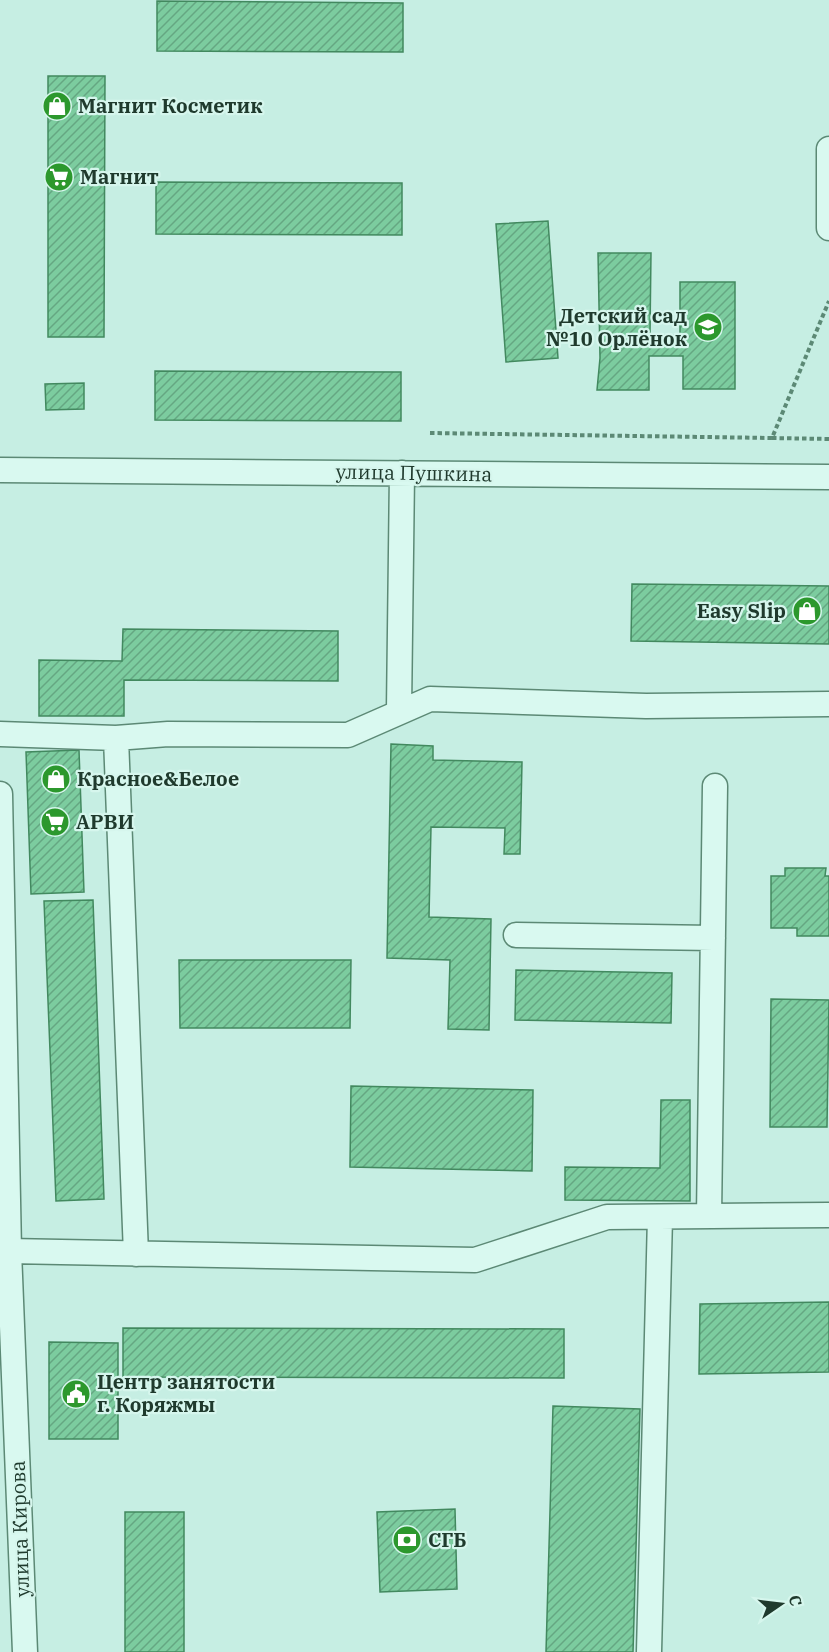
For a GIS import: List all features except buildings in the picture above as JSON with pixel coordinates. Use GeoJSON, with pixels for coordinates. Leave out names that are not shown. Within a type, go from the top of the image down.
{"type":"FeatureCollection","features":[{"type":"Feature","properties":{"kind":"street"},"geometry":{"type":"LineString","coordinates":[[829,149],[829,228]]}},
{"type":"Feature","properties":{"kind":"street","name":"улица Пушкина"},"geometry":{"type":"LineString","coordinates":[[0,470],[829,477]]}},
{"type":"Feature","properties":{"kind":"street"},"geometry":{"type":"LineString","coordinates":[[399,710],[402,473]]}},
{"type":"Feature","properties":{"kind":"street"},"geometry":{"type":"LineString","coordinates":[[0,734],[116,738],[168,734],[348,735],[399,710],[430,699],[646,706],[829,704]]}},
{"type":"Feature","properties":{"kind":"street"},"geometry":{"type":"LineString","coordinates":[[116,738],[136,1254]]}},
{"type":"Feature","properties":{"kind":"street"},"geometry":{"type":"LineString","coordinates":[[709,1216],[715,786]]}},
{"type":"Feature","properties":{"kind":"street","name":"улица Кирова"},"geometry":{"type":"LineString","coordinates":[[0,794],[5,1249],[24,1652]]}},
{"type":"Feature","properties":{"kind":"street"},"geometry":{"type":"LineString","coordinates":[[516,935],[713,938]]}},
{"type":"Feature","properties":{"kind":"street"},"geometry":{"type":"LineString","coordinates":[[5,1249],[136,1254],[474,1260],[607,1217],[829,1215]]}},
{"type":"Feature","properties":{"kind":"street"},"geometry":{"type":"LineString","coordinates":[[649,1652],[660,1217]]}},
{"type":"Feature","properties":{"kind":"path"},"geometry":{"type":"LineString","coordinates":[[772,438],[829,301]]}},
{"type":"Feature","properties":{"kind":"path"},"geometry":{"type":"LineString","coordinates":[[430,433],[829,439]]}},
{"type":"Feature","properties":{"kind":"place","name":"Магнит Косметик"},"geometry":{"type":"Point","coordinates":[57,106]}},
{"type":"Feature","properties":{"kind":"place","name":"Магнит"},"geometry":{"type":"Point","coordinates":[59,177]}},
{"type":"Feature","properties":{"kind":"place","name":"Детский сад №10 Орлёнок"},"geometry":{"type":"Point","coordinates":[708,327]}},
{"type":"Feature","properties":{"kind":"place","name":"Easy Slip"},"geometry":{"type":"Point","coordinates":[807,611]}},
{"type":"Feature","properties":{"kind":"place","name":"Красное&Белое"},"geometry":{"type":"Point","coordinates":[56,779]}},
{"type":"Feature","properties":{"kind":"place","name":"АРВИ"},"geometry":{"type":"Point","coordinates":[55,822]}},
{"type":"Feature","properties":{"kind":"place","name":"Центр занятости г. Коряжмы"},"geometry":{"type":"Point","coordinates":[76,1394]}},
{"type":"Feature","properties":{"kind":"place","name":"СГБ"},"geometry":{"type":"Point","coordinates":[407,1540]}}]}
